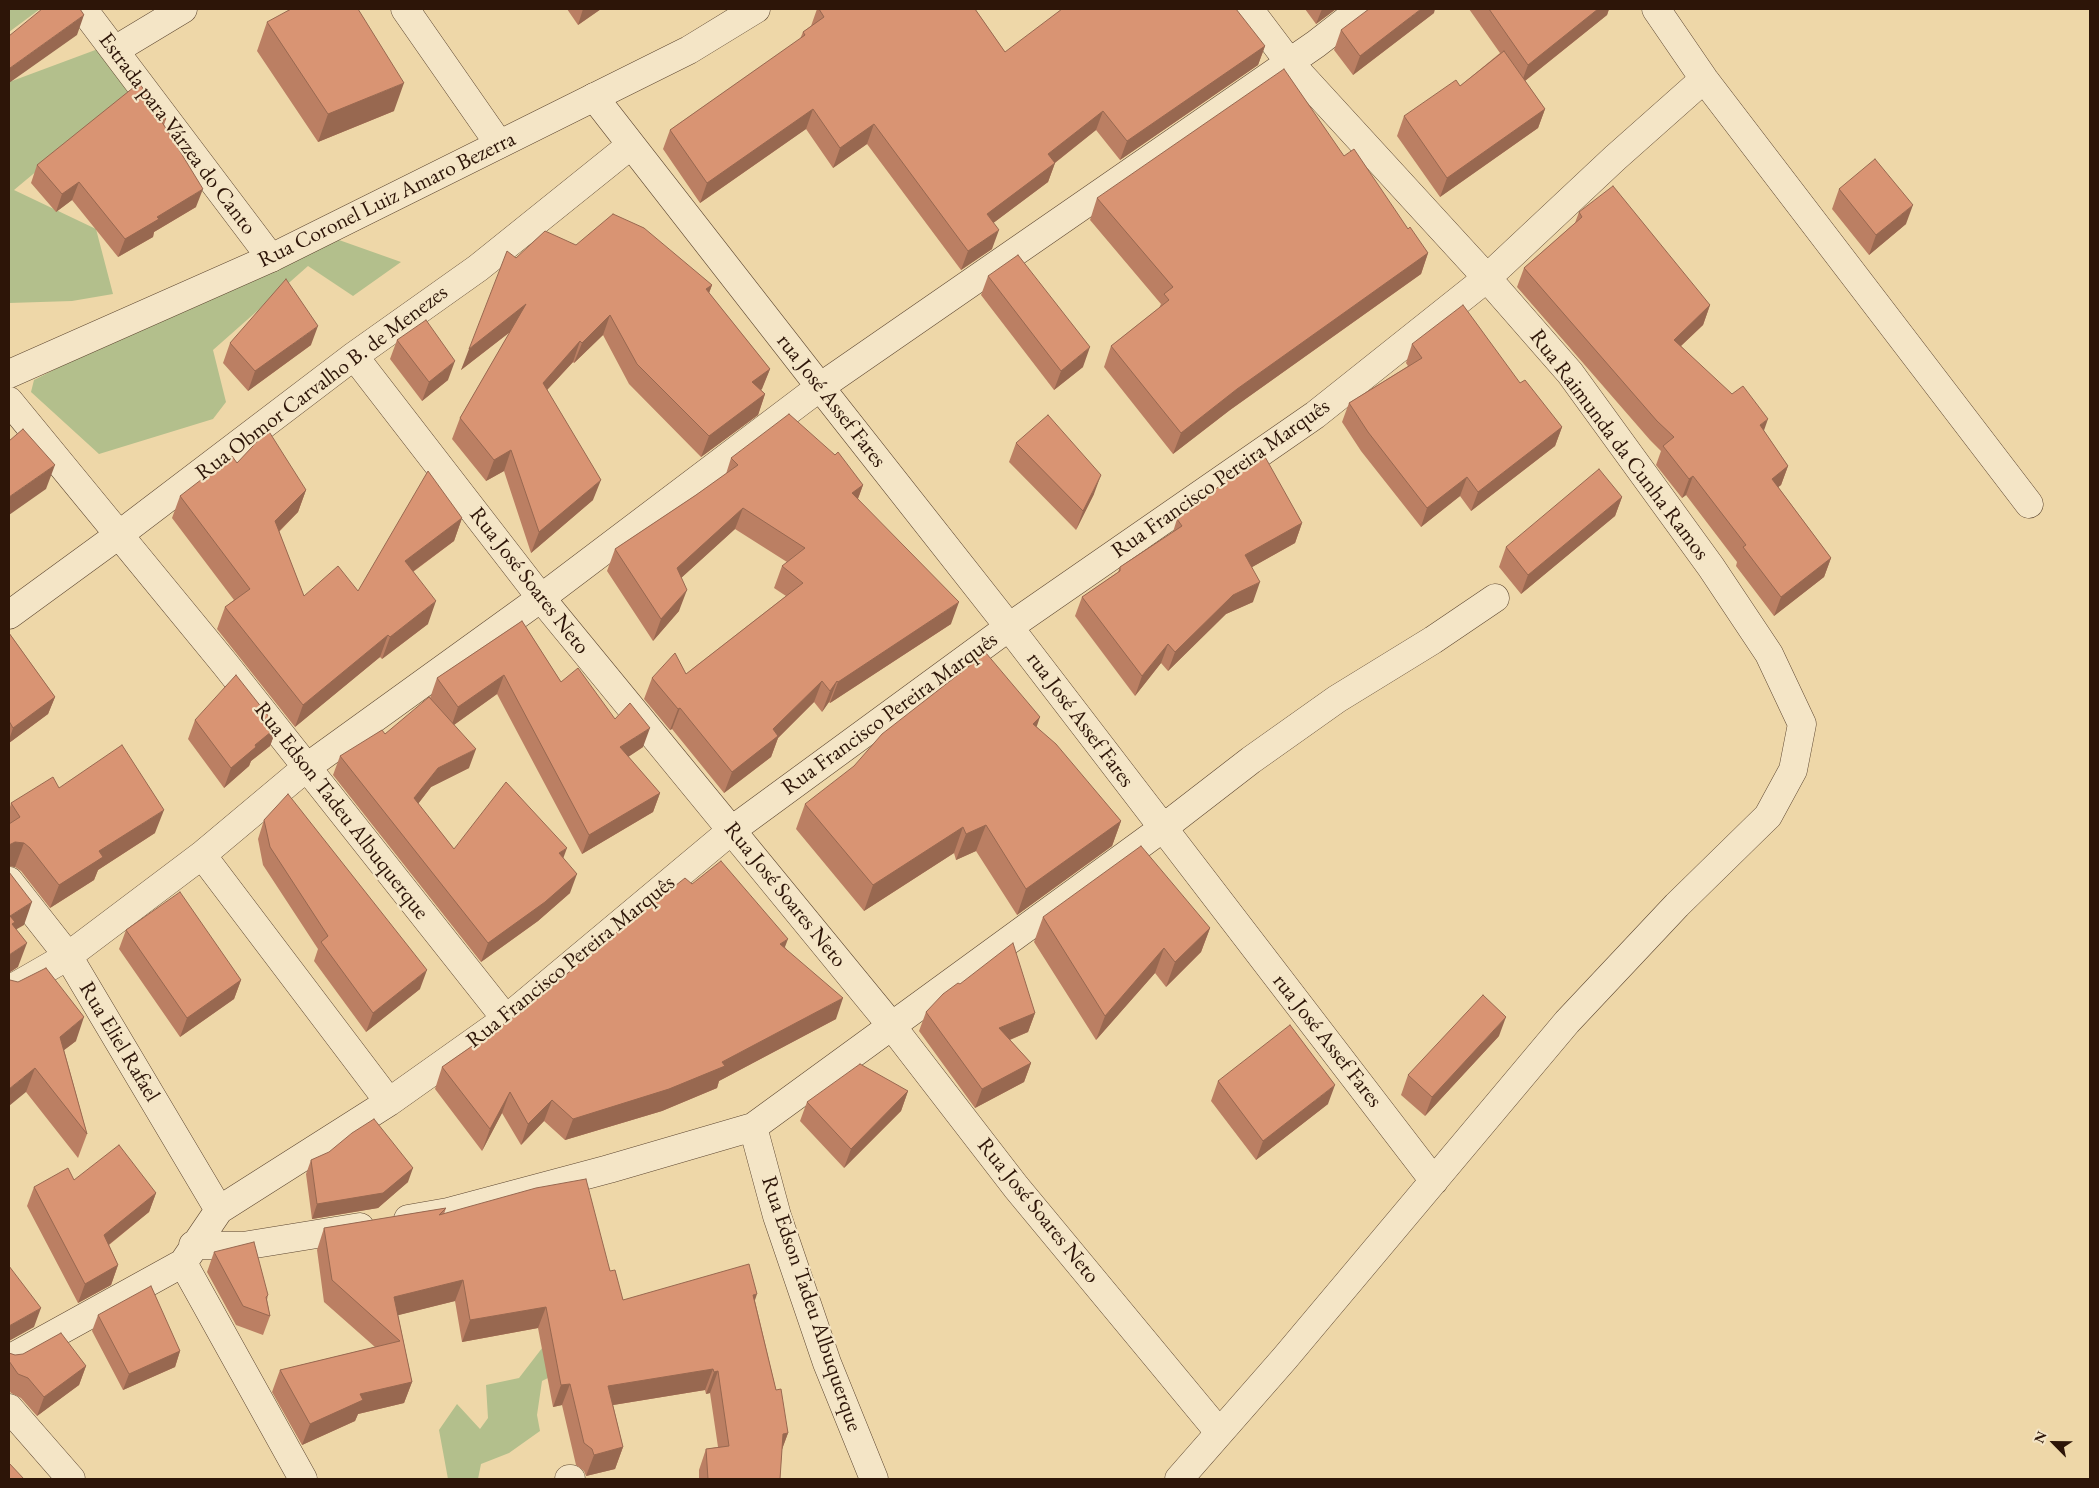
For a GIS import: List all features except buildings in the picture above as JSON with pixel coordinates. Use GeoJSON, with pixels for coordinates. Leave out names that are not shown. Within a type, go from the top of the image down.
{"type":"FeatureCollection","features":[{"type":"Feature","properties":{"kind":"street","name":"Estrada para Várzea do Canto"},"geometry":{"type":"LineString","coordinates":[[83,9],[271,258]]}},
{"type":"Feature","properties":{"kind":"street"},"geometry":{"type":"LineString","coordinates":[[114,50],[183,9]]}},
{"type":"Feature","properties":{"kind":"street"},"geometry":{"type":"LineString","coordinates":[[405,9],[499,144]]}},
{"type":"Feature","properties":{"kind":"street","name":"Rua Coronel Luiz Amaro Bezerra"},"geometry":{"type":"LineString","coordinates":[[9,374],[271,258],[690,50],[756,9]]}},
{"type":"Feature","properties":{"kind":"street"},"geometry":{"type":"LineString","coordinates":[[1249,9],[1289,62],[1488,278]]}},
{"type":"Feature","properties":{"kind":"street"},"geometry":{"type":"LineString","coordinates":[[9,990],[68,956],[202,855],[307,767],[541,598],[820,387],[1289,62],[1361,9]]}},
{"type":"Feature","properties":{"kind":"street"},"geometry":{"type":"LineString","coordinates":[[1656,9],[1704,79],[2029,504]]}},
{"type":"Feature","properties":{"kind":"street","name":"Rua Francisco Pereira Marquês"},"geometry":{"type":"LineString","coordinates":[[9,1359],[188,1254],[219,1210],[389,1102],[506,1019],[732,830],[1009,627],[1315,415],[1488,278],[1615,158],[1704,79]]}},
{"type":"Feature","properties":{"kind":"street","name":"rua José Assef Fares"},"geometry":{"type":"LineString","coordinates":[[594,96],[1009,627],[1434,1181]]}},
{"type":"Feature","properties":{"kind":"street","name":"Rua Obmor Carvalho B. de Menezes"},"geometry":{"type":"LineString","coordinates":[[9,614],[120,534],[354,356],[478,268],[631,145]]}},
{"type":"Feature","properties":{"kind":"street","name":"Rua Raimunda da Cunha Ramos"},"geometry":{"type":"LineString","coordinates":[[1179,1479],[1285,1358],[1567,1022],[1677,905],[1768,816],[1793,770],[1802,724],[1769,654],[1711,567],[1570,373],[1488,278]]}},
{"type":"Feature","properties":{"kind":"street","name":"Rua José Soares Neto"},"geometry":{"type":"LineString","coordinates":[[354,356],[541,598],[891,1025],[1016,1187],[1219,1432]]}},
{"type":"Feature","properties":{"kind":"street","name":"Rua Edson Tadeu Albuquerque"},"geometry":{"type":"LineString","coordinates":[[9,401],[120,534],[506,1019]]}},
{"type":"Feature","properties":{"kind":"street"},"geometry":{"type":"LineString","coordinates":[[303,1479],[188,1254],[448,1212],[609,1169],[753,1127],[1163,828],[1251,760],[1337,699],[1433,640],[1495,598]]}},
{"type":"Feature","properties":{"kind":"street"},"geometry":{"type":"LineString","coordinates":[[202,855],[389,1102]]}},
{"type":"Feature","properties":{"kind":"street","name":"Rua Eliel Rafael"},"geometry":{"type":"LineString","coordinates":[[9,881],[68,956],[219,1210]]}},
{"type":"Feature","properties":{"kind":"street","name":"Rua Edson Tadeu Albuquerque"},"geometry":{"type":"LineString","coordinates":[[753,1127],[777,1216],[827,1363],[874,1479]]}},
{"type":"Feature","properties":{"kind":"street"},"geometry":{"type":"LineString","coordinates":[[9,1408],[71,1479]]}},
{"type":"Feature","properties":{"kind":"green space"},"geometry":{"type":"Polygon","coordinates":[[[9,9],[40,9],[9,32],[9,9]]]}},
{"type":"Feature","properties":{"kind":"green space"},"geometry":{"type":"Polygon","coordinates":[[[98,49],[129,94],[14,190],[96,229],[113,294],[72,301],[9,303],[9,76],[12,81],[98,49]]]}},
{"type":"Feature","properties":{"kind":"green space"},"geometry":{"type":"Polygon","coordinates":[[[339,240],[401,262],[353,296],[308,266],[213,350],[226,402],[213,419],[99,454],[31,392],[34,380],[163,314],[339,240]]]}},
{"type":"Feature","properties":{"kind":"green space"},"geometry":{"type":"Polygon","coordinates":[[[546,1343],[596,1354],[542,1381],[537,1415],[540,1431],[509,1453],[481,1464],[478,1479],[448,1479],[439,1430],[457,1404],[480,1429],[488,1418],[486,1385],[519,1378],[546,1343]]]}}]}
